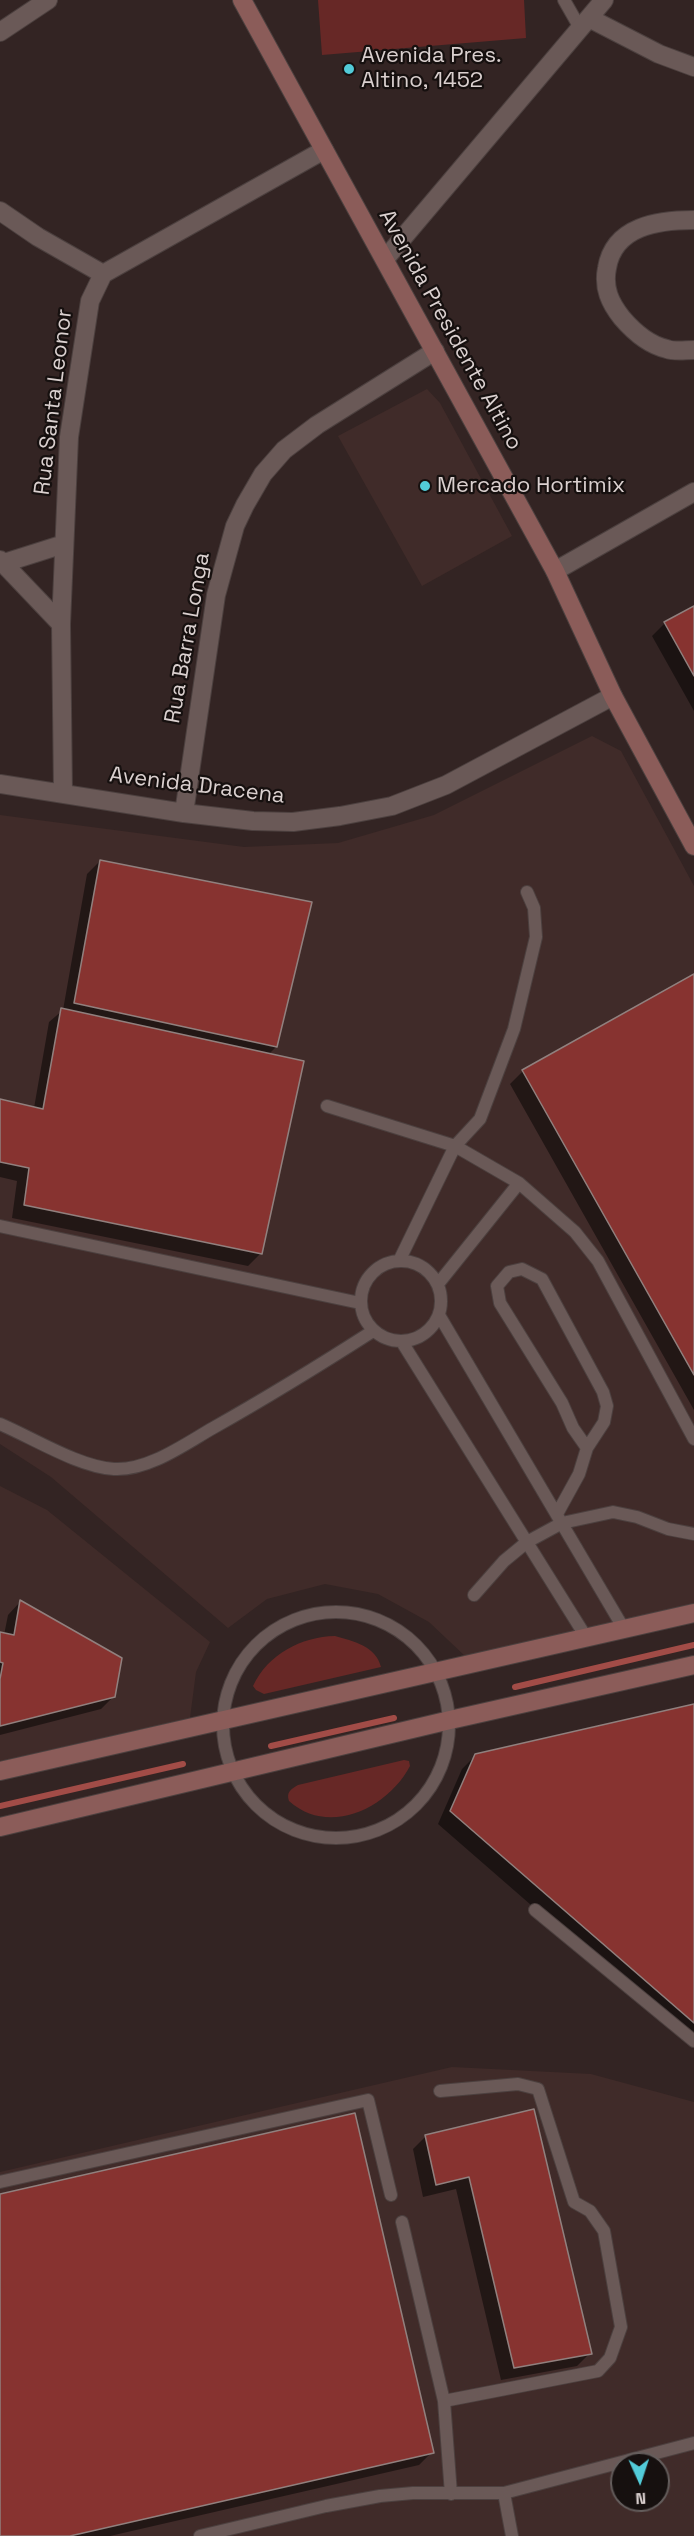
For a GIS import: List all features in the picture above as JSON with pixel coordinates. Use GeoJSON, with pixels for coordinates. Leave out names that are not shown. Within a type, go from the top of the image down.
{"type":"FeatureCollection","features":[{"type":"Feature","properties":{"kind":"street"},"geometry":{"type":"LineString","coordinates":[[0,32],[48,0]]}},
{"type":"Feature","properties":{"kind":"street","name":"Avenida Presidente Altino"},"geometry":{"type":"LineString","coordinates":[[242,0],[555,571],[613,696],[694,846]]}},
{"type":"Feature","properties":{"kind":"street"},"geometry":{"type":"LineString","coordinates":[[385,259],[604,0]]}},
{"type":"Feature","properties":{"kind":"street"},"geometry":{"type":"LineString","coordinates":[[584,23],[694,67]]}},
{"type":"Feature","properties":{"kind":"street"},"geometry":{"type":"LineString","coordinates":[[0,211],[38,237],[103,274],[324,150]]}},
{"type":"Feature","properties":{"kind":"street"},"geometry":{"type":"LineString","coordinates":[[694,220],[652,224],[630,232],[614,248],[609,258],[605,282],[613,307],[627,324],[649,343],[668,350],[694,350]]}},
{"type":"Feature","properties":{"kind":"street","name":"Rua Santa Leonor"},"geometry":{"type":"LineString","coordinates":[[63,792],[61,624],[73,415],[90,301],[103,274]]}},
{"type":"Feature","properties":{"kind":"street","name":"Rua Barra Longa"},"geometry":{"type":"LineString","coordinates":[[184,813],[216,595],[235,526],[245,505],[263,474],[284,450],[317,425],[435,351]]}},
{"type":"Feature","properties":{"kind":"street"},"geometry":{"type":"LineString","coordinates":[[555,571],[694,492]]}},
{"type":"Feature","properties":{"kind":"street"},"geometry":{"type":"LineString","coordinates":[[61,624],[2,561],[64,544]]}},
{"type":"Feature","properties":{"kind":"street","name":"Avenida Dracena"},"geometry":{"type":"LineString","coordinates":[[0,784],[63,792],[184,813],[253,821],[293,822],[392,806],[446,785],[613,696]]}},
{"type":"Feature","properties":{"kind":"street"},"geometry":{"type":"LineString","coordinates":[[0,1771],[694,1613]]}},
{"type":"Feature","properties":{"kind":"street"},"geometry":{"type":"LineString","coordinates":[[0,1827],[450,1720],[694,1665]]}},
{"type":"Feature","properties":{"kind":"lane"},"geometry":{"type":"LineString","coordinates":[[564,0],[584,23]]}},
{"type":"Feature","properties":{"kind":"lane"},"geometry":{"type":"LineString","coordinates":[[399,1261],[455,1146],[480,1119],[514,1029],[536,937],[534,908],[527,892]]}},
{"type":"Feature","properties":{"kind":"lane"},"geometry":{"type":"LineString","coordinates":[[327,1106],[455,1146],[519,1183],[575,1232],[598,1261],[694,1439]]}},
{"type":"Feature","properties":{"kind":"lane"},"geometry":{"type":"LineString","coordinates":[[438,1284],[519,1183]]}},
{"type":"Feature","properties":{"kind":"lane"},"geometry":{"type":"LineString","coordinates":[[0,1226],[360,1303]]}},
{"type":"Feature","properties":{"kind":"lane"},"geometry":{"type":"LineString","coordinates":[[399,1261],[415,1263],[429,1272],[438,1284],[442,1300],[440,1316],[431,1329],[418,1339],[402,1342],[387,1340],[373,1331],[363,1318],[360,1303],[362,1287],[371,1274],[384,1264],[399,1261]]}},
{"type":"Feature","properties":{"kind":"lane"},"geometry":{"type":"LineString","coordinates":[[559,1519],[579,1474],[587,1448],[604,1422],[607,1407],[603,1392],[542,1279],[522,1269],[509,1272],[497,1286],[500,1303],[587,1448]]}},
{"type":"Feature","properties":{"kind":"lane"},"geometry":{"type":"LineString","coordinates":[[440,1316],[624,1629]]}},
{"type":"Feature","properties":{"kind":"lane"},"geometry":{"type":"LineString","coordinates":[[0,1425],[90,1466],[116,1470],[143,1464],[174,1450],[270,1396],[373,1331]]}},
{"type":"Feature","properties":{"kind":"lane"},"geometry":{"type":"LineString","coordinates":[[402,1342],[586,1637]]}},
{"type":"Feature","properties":{"kind":"lane"},"geometry":{"type":"LineString","coordinates":[[474,1595],[504,1561],[559,1519],[613,1512],[637,1517],[668,1529],[694,1534]]}},
{"type":"Feature","properties":{"kind":"lane"},"geometry":{"type":"LineString","coordinates":[[342,1612],[365,1615],[380,1620],[394,1627],[412,1641],[436,1671],[446,1695],[450,1720],[450,1734],[444,1761],[423,1798],[396,1821],[363,1834],[321,1837],[294,1830],[258,1807],[233,1773],[225,1748],[222,1721],[226,1698],[234,1676],[251,1650],[275,1630],[303,1616],[342,1612]]}},
{"type":"Feature","properties":{"kind":"lane"},"geometry":{"type":"LineString","coordinates":[[535,1910],[694,2041]]}},
{"type":"Feature","properties":{"kind":"lane"},"geometry":{"type":"LineString","coordinates":[[440,2091],[518,2084],[538,2089],[574,2202],[590,2211],[604,2231],[621,2327],[610,2358],[598,2371],[444,2401]]}},
{"type":"Feature","properties":{"kind":"lane"},"geometry":{"type":"LineString","coordinates":[[0,2182],[368,2100],[391,2195]]}},
{"type":"Feature","properties":{"kind":"lane"},"geometry":{"type":"LineString","coordinates":[[402,2222],[444,2401],[451,2494]]}},
{"type":"Feature","properties":{"kind":"lane"},"geometry":{"type":"LineString","coordinates":[[200,2536],[326,2506],[380,2496],[413,2493],[504,2493],[694,2443]]}},
{"type":"Feature","properties":{"kind":"lane"},"geometry":{"type":"LineString","coordinates":[[504,2493],[512,2536]]}},
{"type":"Feature","properties":{"kind":"shaded area"},"geometry":{"type":"Polygon","coordinates":[[[318,0],[524,0],[526,38],[322,55],[318,0]]]}},
{"type":"Feature","properties":{"kind":"shaded area","name":"Mercado Hortimix"},"geometry":{"type":"Polygon","coordinates":[[[427,389],[440,403],[512,536],[422,586],[338,436],[427,389]]]}},
{"type":"Feature","properties":{"kind":"shaded area"},"geometry":{"type":"Polygon","coordinates":[[[592,736],[621,751],[694,886],[694,1603],[466,1657],[429,1622],[378,1594],[325,1584],[267,1599],[228,1628],[51,1477],[0,1444],[0,815],[244,847],[338,843],[434,815],[592,736]]]}},
{"type":"Feature","properties":{"kind":"shaded area"},"geometry":{"type":"Polygon","coordinates":[[[0,1486],[47,1510],[210,1642],[196,1672],[190,1718],[0,1761],[0,1486]]]}},
{"type":"Feature","properties":{"kind":"shaded area"},"geometry":{"type":"Polygon","coordinates":[[[335,1636],[356,1642],[369,1649],[381,1667],[264,1694],[253,1686],[267,1665],[287,1649],[310,1640],[335,1636]]]}},
{"type":"Feature","properties":{"kind":"shaded area"},"geometry":{"type":"Polygon","coordinates":[[[404,1760],[409,1761],[410,1766],[400,1781],[373,1805],[356,1813],[339,1817],[322,1817],[305,1812],[289,1801],[290,1791],[298,1785],[404,1760]]]}},
{"type":"Feature","properties":{"kind":"shaded area"},"geometry":{"type":"Polygon","coordinates":[[[452,2067],[591,2074],[694,2102],[694,2536],[0,2536],[0,2172],[452,2067]]]}},
{"type":"Feature","properties":{"kind":"building"},"geometry":{"type":"Polygon","coordinates":[[[694,606],[694,676],[664,622],[694,606]]]}},
{"type":"Feature","properties":{"kind":"building"},"geometry":{"type":"Polygon","coordinates":[[[100,860],[312,902],[277,1047],[74,1003],[100,860]]]}},
{"type":"Feature","properties":{"kind":"building"},"geometry":{"type":"Polygon","coordinates":[[[694,974],[694,1375],[522,1070],[694,974]]]}},
{"type":"Feature","properties":{"kind":"building"},"geometry":{"type":"Polygon","coordinates":[[[61,1008],[304,1061],[262,1254],[24,1205],[29,1168],[0,1162],[0,1099],[43,1109],[61,1008]]]}},
{"type":"Feature","properties":{"kind":"building"},"geometry":{"type":"Polygon","coordinates":[[[20,1600],[122,1658],[115,1697],[0,1726],[0,1679],[3,1663],[0,1662],[0,1632],[14,1635],[20,1600]]]}},
{"type":"Feature","properties":{"kind":"building"},"geometry":{"type":"Polygon","coordinates":[[[694,1704],[694,2023],[450,1811],[475,1754],[694,1704]]]}},
{"type":"Feature","properties":{"kind":"building"},"geometry":{"type":"Polygon","coordinates":[[[534,2109],[592,2354],[514,2368],[469,2177],[436,2185],[425,2135],[534,2109]]]}},
{"type":"Feature","properties":{"kind":"building"},"geometry":{"type":"Polygon","coordinates":[[[355,2113],[434,2453],[70,2536],[0,2536],[0,2194],[355,2113]]]}},
{"type":"Feature","properties":{"kind":"waterway"},"geometry":{"type":"LineString","coordinates":[[515,1687],[694,1645]]}},
{"type":"Feature","properties":{"kind":"waterway"},"geometry":{"type":"LineString","coordinates":[[271,1746],[394,1718]]}},
{"type":"Feature","properties":{"kind":"waterway"},"geometry":{"type":"LineString","coordinates":[[0,1806],[183,1764]]}},
{"type":"Feature","properties":{"kind":"place","name":"Avenida Pres. Altino, 1452"},"geometry":{"type":"Point","coordinates":[349,69]}},
{"type":"Feature","properties":{"kind":"place","name":"Mercado Hortimix"},"geometry":{"type":"Point","coordinates":[425,486]}}]}
